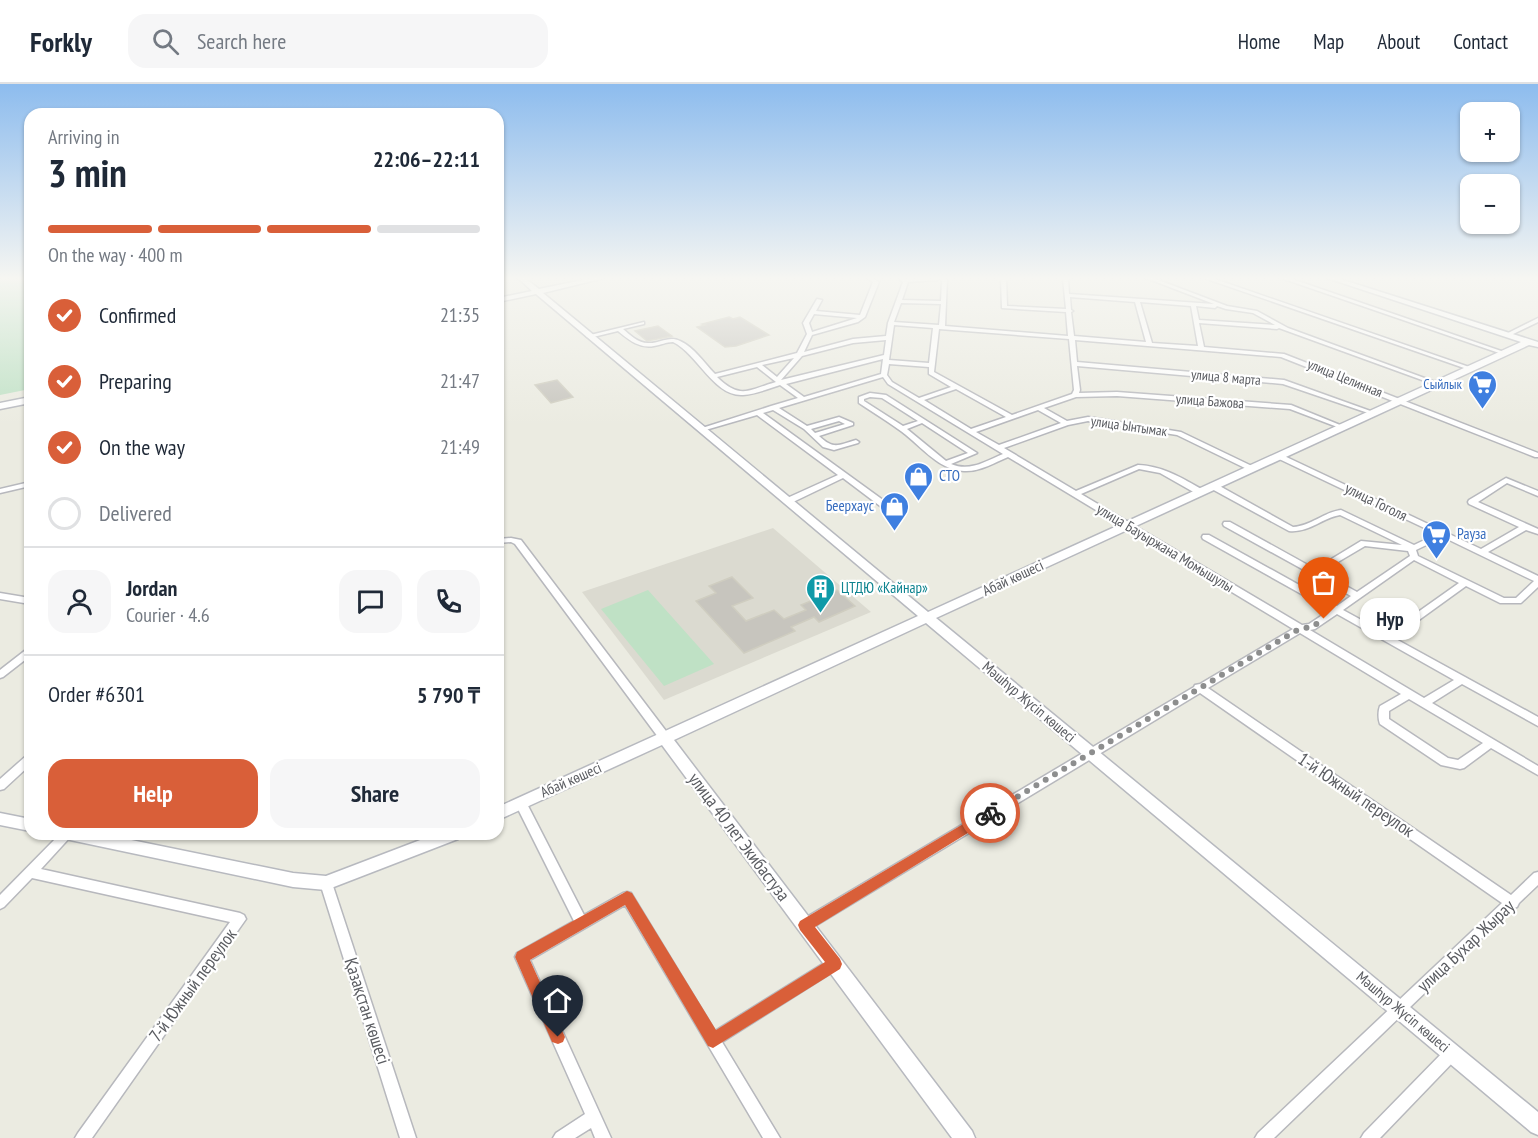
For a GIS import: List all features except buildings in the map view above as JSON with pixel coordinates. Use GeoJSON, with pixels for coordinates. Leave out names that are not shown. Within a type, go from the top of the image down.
{"type":"FeatureCollection","features":[{"type":"Feature","properties":{"kind":"street","name":"Мәшһүр Жүсіп көшесі"},"geometry":{"type":"LineString","coordinates":[[578,327],[1538,1125]]}},
{"type":"Feature","properties":{"kind":"street"},"geometry":{"type":"LineString","coordinates":[[589,336],[626,327]]}},
{"type":"Feature","properties":{"kind":"street"},"geometry":{"type":"LineString","coordinates":[[808,327],[810,334]]}},
{"type":"Feature","properties":{"kind":"street"},"geometry":{"type":"LineString","coordinates":[[779,381],[799,355],[810,334],[834,327]]}},
{"type":"Feature","properties":{"kind":"street"},"geometry":{"type":"LineString","coordinates":[[702,429],[884,375],[890,327]]}},
{"type":"Feature","properties":{"kind":"street"},"geometry":{"type":"LineString","coordinates":[[939,327],[930,365],[931,374],[1011,417]]}},
{"type":"Feature","properties":{"kind":"street","name":"улица Целинная"},"geometry":{"type":"LineString","coordinates":[[941,327],[1293,357],[1538,455]]}},
{"type":"Feature","properties":{"kind":"street"},"geometry":{"type":"LineString","coordinates":[[1071,327],[1077,390],[1075,395]]}},
{"type":"Feature","properties":{"kind":"street"},"geometry":{"type":"LineString","coordinates":[[1145,327],[1150,345]]}},
{"type":"Feature","properties":{"kind":"street"},"geometry":{"type":"LineString","coordinates":[[1197,327],[1201,349]]}},
{"type":"Feature","properties":{"kind":"street"},"geometry":{"type":"LineString","coordinates":[[1272,327],[1282,328],[1435,383]]}},
{"type":"Feature","properties":{"kind":"street"},"geometry":{"type":"LineString","coordinates":[[1350,327],[1468,368]]}},
{"type":"Feature","properties":{"kind":"street"},"geometry":{"type":"LineString","coordinates":[[1428,327],[1504,353]]}},
{"type":"Feature","properties":{"kind":"street"},"geometry":{"type":"LineString","coordinates":[[1483,327],[1533,344]]}},
{"type":"Feature","properties":{"kind":"street"},"geometry":{"type":"LineString","coordinates":[[1507,335],[1523,327]]}},
{"type":"Feature","properties":{"kind":"street"},"geometry":{"type":"LineString","coordinates":[[619,329],[642,344],[652,345],[669,341],[680,343],[708,368],[713,376],[733,393],[738,394],[779,381],[886,359],[930,365]]}},
{"type":"Feature","properties":{"kind":"street"},"geometry":{"type":"LineString","coordinates":[[713,376],[853,341],[889,338]]}},
{"type":"Feature","properties":{"kind":"street","name":"Абай көшесі"},"geometry":{"type":"LineString","coordinates":[[504,811],[1468,368],[1533,344]]}},
{"type":"Feature","properties":{"kind":"street","name":"улица 8 марта"},"geometry":{"type":"LineString","coordinates":[[1075,364],[1284,382],[1373,413]]}},
{"type":"Feature","properties":{"kind":"street"},"geometry":{"type":"LineString","coordinates":[[758,365],[803,399]]}},
{"type":"Feature","properties":{"kind":"street","name":"улица Бауыржана Момышулы"},"geometry":{"type":"LineString","coordinates":[[884,375],[890,383],[1538,771]]}},
{"type":"Feature","properties":{"kind":"street"},"geometry":{"type":"LineString","coordinates":[[919,400],[956,387]]}},
{"type":"Feature","properties":{"kind":"street","name":"улица Бажова"},"geometry":{"type":"LineString","coordinates":[[971,431],[1075,395],[1117,393],[1291,407],[1342,427]]}},
{"type":"Feature","properties":{"kind":"street"},"geometry":{"type":"LineString","coordinates":[[945,464],[973,453],[884,396],[870,395],[861,398],[861,402],[902,428],[945,464],[967,471],[1008,454]]}},
{"type":"Feature","properties":{"kind":"street"},"geometry":{"type":"LineString","coordinates":[[0,406],[24,401]]}},
{"type":"Feature","properties":{"kind":"street"},"geometry":{"type":"LineString","coordinates":[[773,407],[806,428],[829,448],[856,442]]}},
{"type":"Feature","properties":{"kind":"street"},"geometry":{"type":"LineString","coordinates":[[1039,408],[1066,423]]}},
{"type":"Feature","properties":{"kind":"street"},"geometry":{"type":"LineString","coordinates":[[758,412],[891,510]]}},
{"type":"Feature","properties":{"kind":"street"},"geometry":{"type":"LineString","coordinates":[[806,428],[839,419],[851,424],[815,435]]}},
{"type":"Feature","properties":{"kind":"street","name":"улица Ынтымак"},"geometry":{"type":"LineString","coordinates":[[998,448],[1066,423],[1088,419],[1179,433],[1252,468]]}},
{"type":"Feature","properties":{"kind":"street"},"geometry":{"type":"LineString","coordinates":[[902,428],[923,421]]}},
{"type":"Feature","properties":{"kind":"street","name":"улица Гоголя"},"geometry":{"type":"LineString","coordinates":[[1280,456],[1538,581]]}},
{"type":"Feature","properties":{"kind":"street"},"geometry":{"type":"LineString","coordinates":[[1075,494],[1138,468],[1149,467],[1159,469],[1200,492]]}},
{"type":"Feature","properties":{"kind":"street"},"geometry":{"type":"LineString","coordinates":[[788,501],[843,475]]}},
{"type":"Feature","properties":{"kind":"street"},"geometry":{"type":"LineString","coordinates":[[1538,494],[1506,480],[1472,502],[1538,532]]}},
{"type":"Feature","properties":{"kind":"street"},"geometry":{"type":"LineString","coordinates":[[0,491],[24,485]]}},
{"type":"Feature","properties":{"kind":"street"},"geometry":{"type":"LineString","coordinates":[[1213,486],[1292,529],[1306,529],[1341,512],[1413,551],[1465,583],[1503,601],[1518,602],[1538,581]]}},
{"type":"Feature","properties":{"kind":"street"},"geometry":{"type":"LineString","coordinates":[[1227,524],[1358,596]]}},
{"type":"Feature","properties":{"kind":"street"},"geometry":{"type":"LineString","coordinates":[[1482,552],[1525,527]]}},
{"type":"Feature","properties":{"kind":"street"},"geometry":{"type":"LineString","coordinates":[[805,925],[1199,687],[1299,629],[1312,627],[1358,596],[1413,551],[1443,534]]}},
{"type":"Feature","properties":{"kind":"street"},"geometry":{"type":"LineString","coordinates":[[1206,537],[1335,611],[1538,722]]}},
{"type":"Feature","properties":{"kind":"street","name":"улица 40 лет Экибастуза"},"geometry":{"type":"LineString","coordinates":[[504,541],[518,542],[965,1138]]}},
{"type":"Feature","properties":{"kind":"street"},"geometry":{"type":"LineString","coordinates":[[1315,572],[1364,543],[1413,551]]}},
{"type":"Feature","properties":{"kind":"street"},"geometry":{"type":"LineString","coordinates":[[1388,638],[1465,583]]}},
{"type":"Feature","properties":{"kind":"street"},"geometry":{"type":"LineString","coordinates":[[0,596],[24,600]]}},
{"type":"Feature","properties":{"kind":"street"},"geometry":{"type":"LineString","coordinates":[[0,675],[24,656]]}},
{"type":"Feature","properties":{"kind":"street"},"geometry":{"type":"LineString","coordinates":[[1424,703],[1463,679]]}},
{"type":"Feature","properties":{"kind":"street","name":"1-й Южный переулок"},"geometry":{"type":"LineString","coordinates":[[1199,687],[1513,903]]}},
{"type":"Feature","properties":{"kind":"street"},"geometry":{"type":"LineString","coordinates":[[1409,694],[1384,709],[1384,721],[1445,762],[1460,765],[1491,743]]}},
{"type":"Feature","properties":{"kind":"street"},"geometry":{"type":"LineString","coordinates":[[0,786],[24,764]]}},
{"type":"Feature","properties":{"kind":"street"},"geometry":{"type":"LineString","coordinates":[[521,803],[582,923]]}},
{"type":"Feature","properties":{"kind":"street"},"geometry":{"type":"LineString","coordinates":[[0,819],[24,824]]}},
{"type":"Feature","properties":{"kind":"street"},"geometry":{"type":"LineString","coordinates":[[0,903],[62,840]]}},
{"type":"Feature","properties":{"kind":"street"},"geometry":{"type":"LineString","coordinates":[[97,840],[293,880],[326,883],[437,840]]}},
{"type":"Feature","properties":{"kind":"street","name":"7-й Южный переулок"},"geometry":{"type":"LineString","coordinates":[[30,872],[240,919],[83,1138]]}},
{"type":"Feature","properties":{"kind":"street","name":"улица Бухар Жырау"},"geometry":{"type":"LineString","coordinates":[[1263,1138],[1538,877]]}},
{"type":"Feature","properties":{"kind":"street","name":"Қазақстан көшесі"},"geometry":{"type":"LineString","coordinates":[[326,883],[408,1138]]}},
{"type":"Feature","properties":{"kind":"street"},"geometry":{"type":"LineString","coordinates":[[603,1138],[522,957],[627,897],[772,1138]]}},
{"type":"Feature","properties":{"kind":"street"},"geometry":{"type":"LineString","coordinates":[[713,1040],[834,964]]}},
{"type":"Feature","properties":{"kind":"street"},"geometry":{"type":"LineString","coordinates":[[1369,1138],[1452,1053]]}},
{"type":"Feature","properties":{"kind":"street"},"geometry":{"type":"LineString","coordinates":[[561,1138],[594,1117]]}},
{"type":"Feature","properties":{"kind":"shaded area"},"geometry":{"type":"Polygon","coordinates":[[[773,528],[871,612],[664,700],[582,592],[773,528]]]}},
{"type":"Feature","properties":{"kind":"green space"},"geometry":{"type":"Polygon","coordinates":[[[0,327],[24,327],[24,390],[0,395],[0,327]]]}},
{"type":"Feature","properties":{"kind":"green space"},"geometry":{"type":"Polygon","coordinates":[[[648,590],[714,664],[664,686],[601,609],[648,590]]]}},
{"type":"Feature","properties":{"kind":"way so far"},"geometry":{"type":"LineString","coordinates":[[990,813],[1299,629],[1312,627],[1324,619]]}},
{"type":"Feature","properties":{"kind":"place","name":"Сыйлык"},"geometry":{"type":"Point","coordinates":[1483,410]}},
{"type":"Feature","properties":{"kind":"place","name":"СТО"},"geometry":{"type":"Point","coordinates":[918,502]}},
{"type":"Feature","properties":{"kind":"place","name":"Беерхаус"},"geometry":{"type":"Point","coordinates":[895,532]}},
{"type":"Feature","properties":{"kind":"place","name":"Рауза"},"geometry":{"type":"Point","coordinates":[1436,560]}},
{"type":"Feature","properties":{"kind":"place","name":"ЦТДЮ «Кайнар»"},"geometry":{"type":"Point","coordinates":[820,614]}},
{"type":"Feature","properties":{"kind":"place","name":"Нур"},"geometry":{"type":"Point","coordinates":[1324,619]}},
{"type":"Feature","properties":{"kind":"route"},"geometry":{"type":"LineString","coordinates":[[558,1037],[522,957],[627,897],[713,1040],[834,964],[805,925],[990,813]]}}]}
